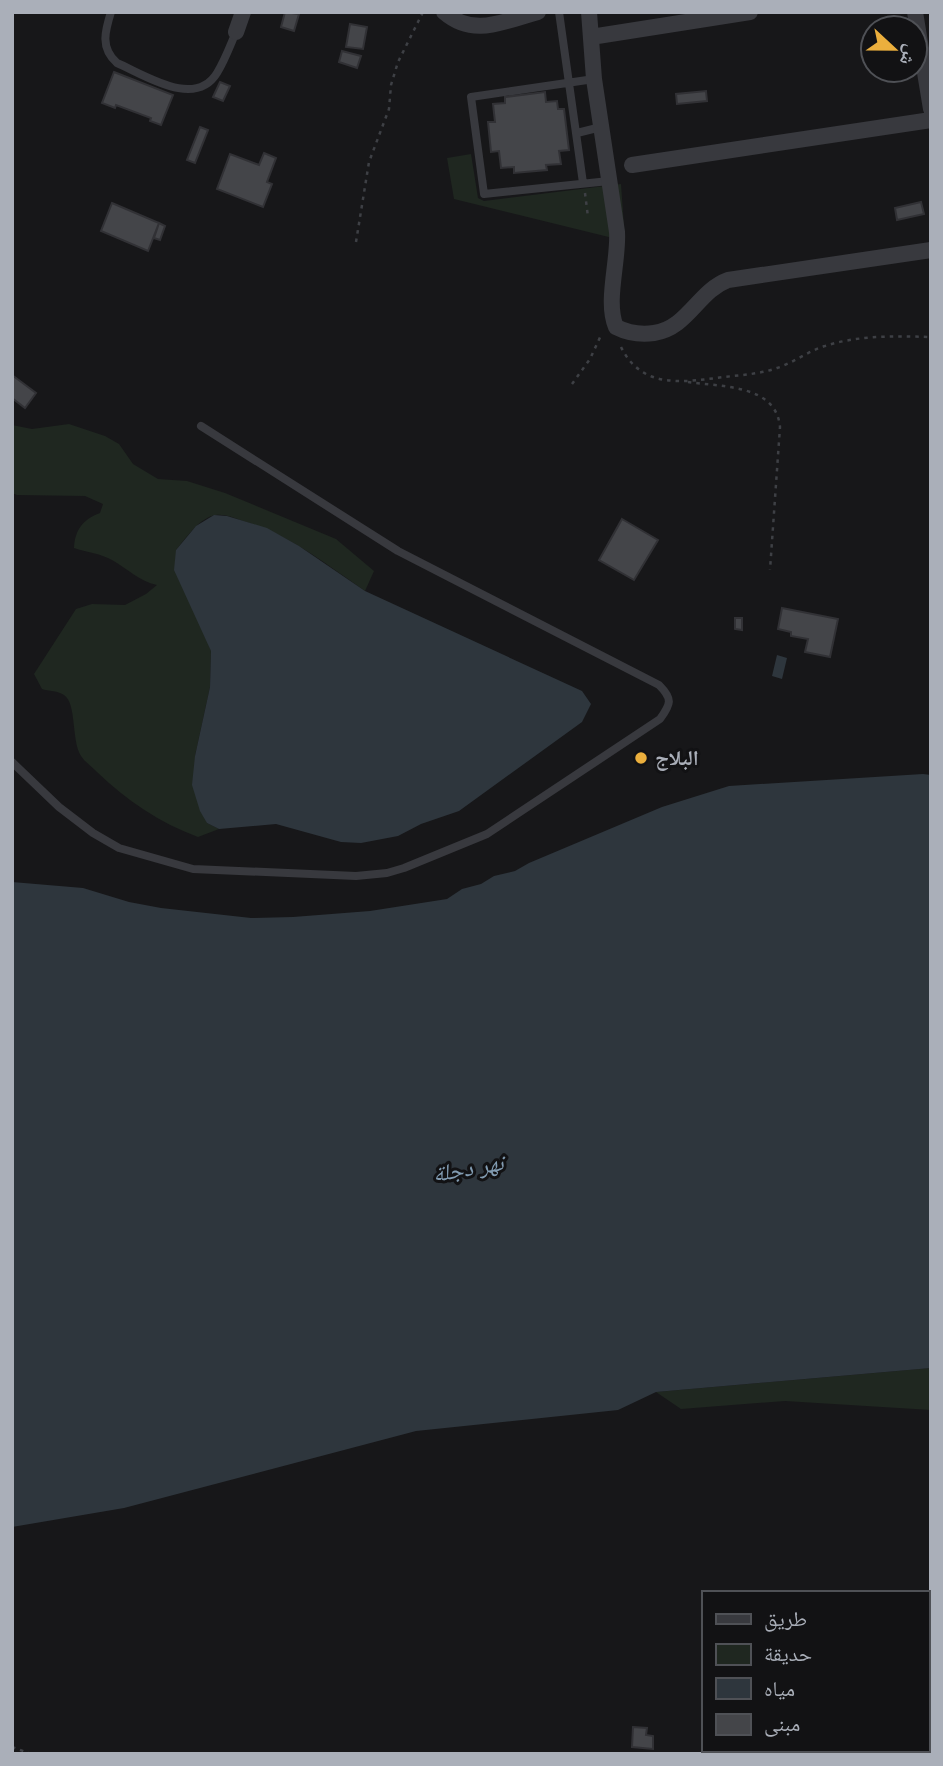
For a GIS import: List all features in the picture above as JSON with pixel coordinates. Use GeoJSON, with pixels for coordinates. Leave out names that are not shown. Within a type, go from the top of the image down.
{"type":"FeatureCollection","features":[{"type":"Feature","properties":{"kind":"street"},"geometry":{"type":"LineString","coordinates":[[236,33],[243,12]]}},
{"type":"Feature","properties":{"kind":"street"},"geometry":{"type":"LineString","coordinates":[[444,12],[456,22],[468,26],[486,26],[538,12]]}},
{"type":"Feature","properties":{"kind":"street"},"geometry":{"type":"LineString","coordinates":[[589,12],[594,79],[618,247],[610,328],[636,333],[670,329],[688,315],[707,292],[728,280],[931,250]]}},
{"type":"Feature","properties":{"kind":"street"},"geometry":{"type":"LineString","coordinates":[[591,37],[750,12]]}},
{"type":"Feature","properties":{"kind":"street"},"geometry":{"type":"LineString","coordinates":[[915,12],[931,109]]}},
{"type":"Feature","properties":{"kind":"street"},"geometry":{"type":"LineString","coordinates":[[632,165],[931,120]]}},
{"type":"Feature","properties":{"kind":"lane"},"geometry":{"type":"LineString","coordinates":[[111,12],[104,41],[111,58],[181,90],[201,86],[213,79],[236,33]]}},
{"type":"Feature","properties":{"kind":"lane"},"geometry":{"type":"LineString","coordinates":[[559,12],[583,183]]}},
{"type":"Feature","properties":{"kind":"lane"},"geometry":{"type":"LineString","coordinates":[[594,79],[471,97],[484,194],[609,181]]}},
{"type":"Feature","properties":{"kind":"lane"},"geometry":{"type":"LineString","coordinates":[[577,132],[601,127]]}},
{"type":"Feature","properties":{"kind":"lane"},"geometry":{"type":"LineString","coordinates":[[12,762],[60,807],[93,833],[119,848],[192,869],[356,876],[387,873],[404,868],[487,834],[660,719],[667,709],[668,694],[659,685],[398,551],[201,426]]}},
{"type":"Feature","properties":{"kind":"path"},"geometry":{"type":"LineString","coordinates":[[356,242],[369,163],[389,109],[391,86],[398,62],[423,12]]}},
{"type":"Feature","properties":{"kind":"path"},"geometry":{"type":"LineString","coordinates":[[583,183],[588,218]]}},
{"type":"Feature","properties":{"kind":"path"},"geometry":{"type":"LineString","coordinates":[[572,384],[610,328],[638,370],[659,378],[755,393],[768,401],[777,413],[780,427],[770,570]]}},
{"type":"Feature","properties":{"kind":"path"},"geometry":{"type":"LineString","coordinates":[[685,382],[764,373],[822,347],[845,341],[892,336],[931,337]]}},
{"type":"Feature","properties":{"kind":"path"},"geometry":{"type":"LineString","coordinates":[[12,1747],[31,1754]]}},
{"type":"Feature","properties":{"kind":"green space"},"geometry":{"type":"Polygon","coordinates":[[[471,154],[478,198],[484,201],[621,184],[625,241],[454,199],[447,158],[471,154]]]}},
{"type":"Feature","properties":{"kind":"green space"},"geometry":{"type":"Polygon","coordinates":[[[69,424],[105,436],[119,444],[133,464],[158,479],[187,481],[225,493],[336,539],[374,571],[365,591],[291,542],[260,527],[223,515],[204,520],[176,550],[211,651],[210,687],[195,756],[207,823],[219,829],[198,837],[144,810],[87,762],[78,749],[68,700],[62,694],[42,689],[34,674],[76,609],[92,604],[125,605],[157,585],[139,578],[108,558],[74,548],[81,526],[100,513],[103,504],[85,496],[12,493],[12,425],[32,429],[69,424]]]}},
{"type":"Feature","properties":{"kind":"green space"},"geometry":{"type":"Polygon","coordinates":[[[931,1368],[931,1410],[785,1401],[681,1409],[656,1392],[931,1368]]]}},
{"type":"Feature","properties":{"kind":"water"},"geometry":{"type":"Polygon","coordinates":[[[214,515],[227,516],[267,528],[299,546],[365,591],[582,691],[591,704],[582,722],[459,811],[421,824],[398,836],[361,843],[341,842],[276,824],[219,829],[207,823],[200,811],[192,785],[195,756],[210,687],[211,651],[174,570],[176,550],[196,526],[214,515]]]}},
{"type":"Feature","properties":{"kind":"water"},"geometry":{"type":"Polygon","coordinates":[[[777,655],[787,658],[782,679],[772,676],[777,655]]]}},
{"type":"Feature","properties":{"kind":"water","name":"نهر دجلة"},"geometry":{"type":"Polygon","coordinates":[[[931,775],[931,1368],[656,1392],[618,1410],[416,1431],[124,1508],[12,1527],[12,882],[83,888],[129,902],[161,908],[251,918],[370,911],[447,899],[462,889],[515,871],[662,807],[729,786],[931,775]]]}},
{"type":"Feature","properties":{"kind":"building"},"geometry":{"type":"Polygon","coordinates":[[[285,12],[299,14],[294,31],[281,27],[285,12]]]}},
{"type":"Feature","properties":{"kind":"building"},"geometry":{"type":"Polygon","coordinates":[[[350,24],[367,27],[363,49],[346,47],[350,24]]]}},
{"type":"Feature","properties":{"kind":"building"},"geometry":{"type":"Polygon","coordinates":[[[342,51],[361,56],[357,68],[339,62],[342,51]]]}},
{"type":"Feature","properties":{"kind":"building"},"geometry":{"type":"Polygon","coordinates":[[[114,72],[173,95],[161,125],[150,121],[151,118],[116,105],[115,108],[102,103],[114,72]]]}},
{"type":"Feature","properties":{"kind":"building"},"geometry":{"type":"Polygon","coordinates":[[[220,82],[230,86],[223,101],[213,97],[220,82]]]}},
{"type":"Feature","properties":{"kind":"building"},"geometry":{"type":"Polygon","coordinates":[[[706,91],[707,101],[677,104],[676,94],[706,91]]]}},
{"type":"Feature","properties":{"kind":"building"},"geometry":{"type":"Polygon","coordinates":[[[545,92],[546,102],[557,101],[558,109],[564,109],[569,150],[559,151],[561,164],[546,165],[547,170],[514,173],[514,167],[501,168],[499,151],[491,152],[488,122],[495,122],[493,104],[505,103],[505,97],[545,92]]]}},
{"type":"Feature","properties":{"kind":"building"},"geometry":{"type":"Polygon","coordinates":[[[200,127],[208,130],[195,163],[187,160],[200,127]]]}},
{"type":"Feature","properties":{"kind":"building"},"geometry":{"type":"Polygon","coordinates":[[[264,153],[276,158],[267,182],[272,184],[263,207],[217,189],[230,154],[259,165],[264,153]]]}},
{"type":"Feature","properties":{"kind":"building"},"geometry":{"type":"Polygon","coordinates":[[[921,202],[924,214],[897,220],[895,208],[921,202]]]}},
{"type":"Feature","properties":{"kind":"building"},"geometry":{"type":"Polygon","coordinates":[[[112,203],[159,223],[148,251],[101,231],[112,203]]]}},
{"type":"Feature","properties":{"kind":"building"},"geometry":{"type":"Polygon","coordinates":[[[159,223],[165,226],[160,240],[154,238],[159,223]]]}},
{"type":"Feature","properties":{"kind":"building"},"geometry":{"type":"Polygon","coordinates":[[[12,375],[36,393],[25,408],[12,398],[12,375]]]}},
{"type":"Feature","properties":{"kind":"building"},"geometry":{"type":"Polygon","coordinates":[[[622,519],[658,540],[634,580],[599,560],[622,519]]]}},
{"type":"Feature","properties":{"kind":"building"},"geometry":{"type":"Polygon","coordinates":[[[782,608],[838,619],[830,657],[805,652],[808,639],[791,636],[791,632],[778,629],[782,608]]]}},
{"type":"Feature","properties":{"kind":"building"},"geometry":{"type":"Polygon","coordinates":[[[735,618],[742,618],[742,630],[735,629],[735,618]]]}},
{"type":"Feature","properties":{"kind":"building"},"geometry":{"type":"Polygon","coordinates":[[[633,1727],[647,1728],[646,1735],[653,1736],[653,1749],[632,1747],[633,1727]]]}},
{"type":"Feature","properties":{"kind":"place","name":"البلاج"},"geometry":{"type":"Point","coordinates":[641,758]}}]}
